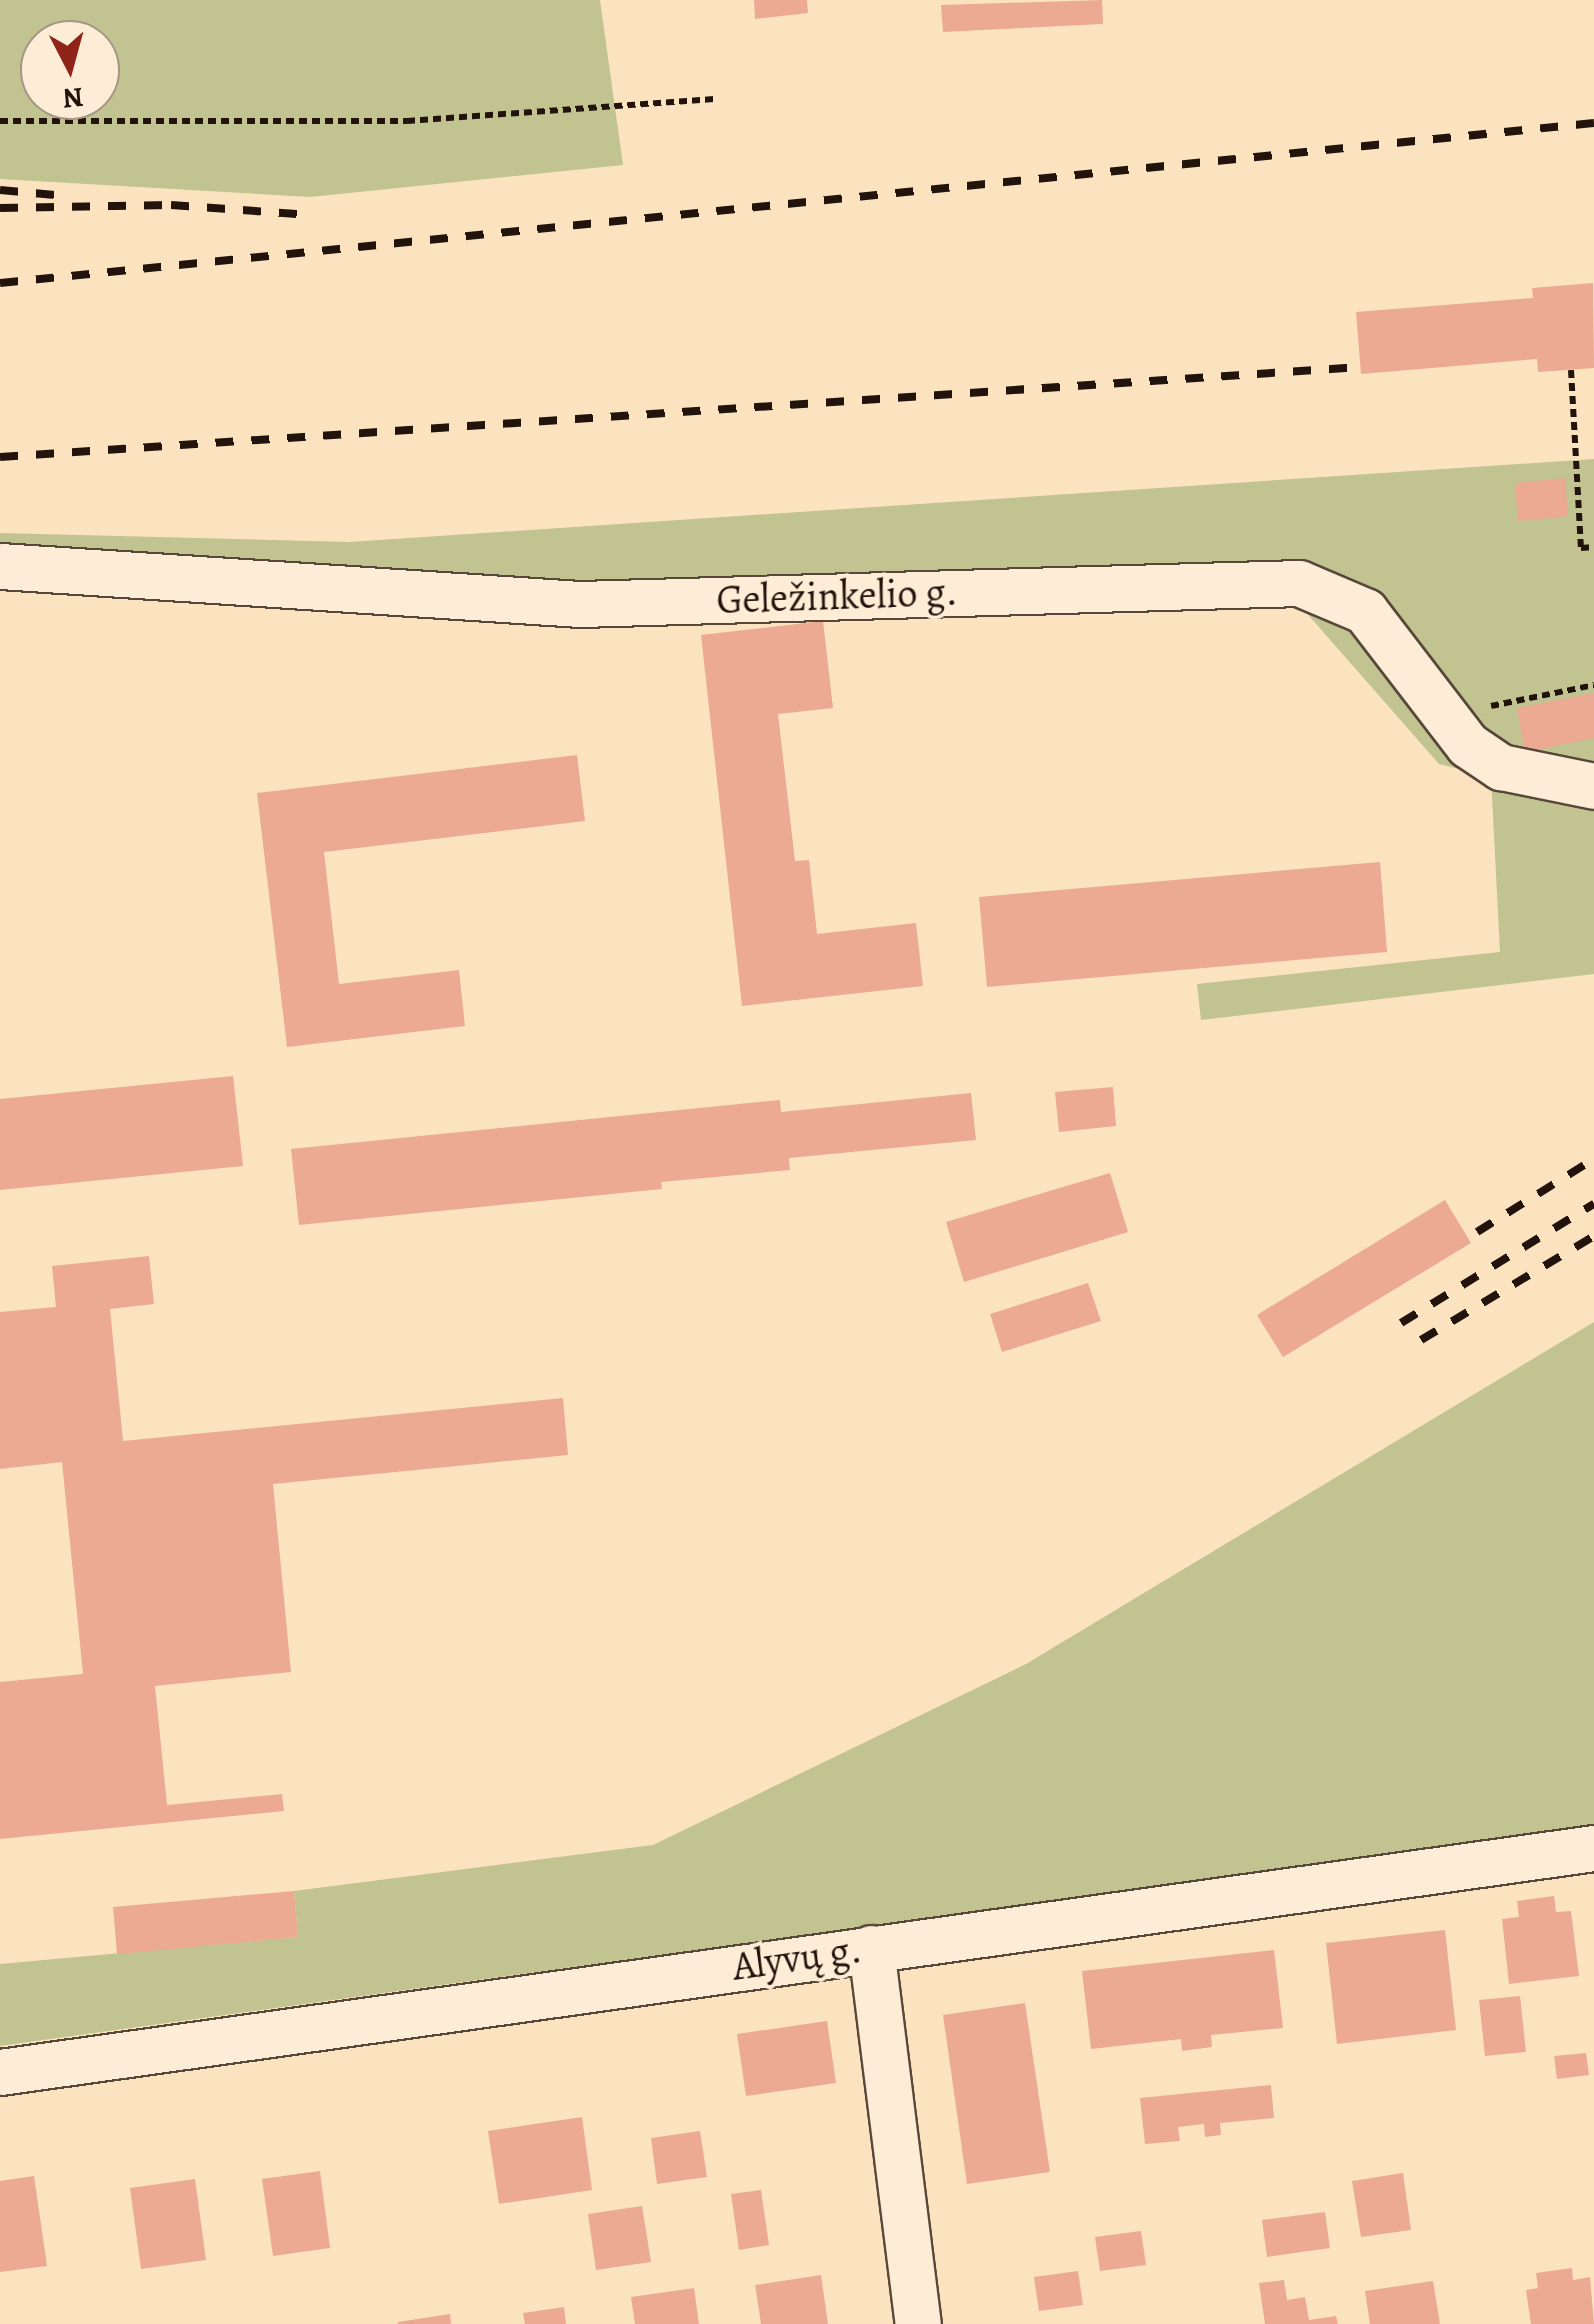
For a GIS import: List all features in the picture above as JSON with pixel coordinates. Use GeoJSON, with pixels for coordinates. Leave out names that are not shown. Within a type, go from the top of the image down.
{"type":"FeatureCollection","features":[{"type":"Feature","properties":{"kind":"street","name":"Geležinkelio g."},"geometry":{"type":"LineString","coordinates":[[0,566],[580,604],[1299,583],[1365,611],[1468,746],[1501,767],[1594,786]]}},
{"type":"Feature","properties":{"kind":"street","name":"Alyvų g."},"geometry":{"type":"LineString","coordinates":[[0,2072],[1594,1848]]}},
{"type":"Feature","properties":{"kind":"street"},"geometry":{"type":"LineString","coordinates":[[871,1948],[918,2324]]}},
{"type":"Feature","properties":{"kind":"path"},"geometry":{"type":"LineString","coordinates":[[0,121],[407,121],[714,99]]}},
{"type":"Feature","properties":{"kind":"path"},"geometry":{"type":"LineString","coordinates":[[1571,370],[1580,548],[1594,547]]}},
{"type":"Feature","properties":{"kind":"path"},"geometry":{"type":"LineString","coordinates":[[1445,715],[1594,685]]}},
{"type":"Feature","properties":{"kind":"green space"},"geometry":{"type":"Polygon","coordinates":[[[0,0],[600,0],[623,165],[310,197],[0,179],[0,0]]]}},
{"type":"Feature","properties":{"kind":"green space"},"geometry":{"type":"Polygon","coordinates":[[[1594,459],[1594,974],[1201,1020],[1197,984],[1500,952],[1491,777],[1439,764],[1296,601],[579,584],[0,546],[0,533],[349,542],[1594,459]]]}},
{"type":"Feature","properties":{"kind":"green space"},"geometry":{"type":"Polygon","coordinates":[[[1594,1322],[1594,1826],[0,2046],[0,1964],[298,1937],[294,1891],[653,1845],[1026,1664],[1594,1322]]]}},
{"type":"Feature","properties":{"kind":"building"},"geometry":{"type":"Polygon","coordinates":[[[754,0],[807,0],[808,13],[755,19],[754,0]]]}},
{"type":"Feature","properties":{"kind":"building"},"geometry":{"type":"Polygon","coordinates":[[[1102,0],[1103,24],[943,32],[941,5],[1102,0]]]}},
{"type":"Feature","properties":{"kind":"building"},"geometry":{"type":"Polygon","coordinates":[[[1593,283],[1594,368],[1538,372],[1537,359],[1361,374],[1356,312],[1533,298],[1532,288],[1593,283]]]}},
{"type":"Feature","properties":{"kind":"building"},"geometry":{"type":"Polygon","coordinates":[[[1565,478],[1568,516],[1518,521],[1515,483],[1565,478]]]}},
{"type":"Feature","properties":{"kind":"building"},"geometry":{"type":"Polygon","coordinates":[[[823,621],[833,708],[778,714],[795,861],[809,860],[817,934],[916,923],[923,986],[742,1006],[701,635],[823,621]]]}},
{"type":"Feature","properties":{"kind":"building"},"geometry":{"type":"Polygon","coordinates":[[[1594,693],[1594,738],[1525,752],[1517,708],[1594,693]]]}},
{"type":"Feature","properties":{"kind":"building"},"geometry":{"type":"Polygon","coordinates":[[[577,755],[585,821],[324,852],[339,984],[459,970],[465,1026],[287,1047],[257,793],[577,755]]]}},
{"type":"Feature","properties":{"kind":"building"},"geometry":{"type":"Polygon","coordinates":[[[1380,862],[1387,952],[987,987],[979,897],[1380,862]]]}},
{"type":"Feature","properties":{"kind":"building"},"geometry":{"type":"Polygon","coordinates":[[[233,1076],[243,1166],[0,1190],[0,1099],[233,1076]]]}},
{"type":"Feature","properties":{"kind":"building"},"geometry":{"type":"Polygon","coordinates":[[[1113,1087],[1116,1126],[1059,1132],[1055,1092],[1113,1087]]]}},
{"type":"Feature","properties":{"kind":"building"},"geometry":{"type":"Polygon","coordinates":[[[971,1093],[976,1140],[789,1158],[790,1170],[661,1182],[662,1189],[299,1225],[291,1149],[780,1100],[781,1112],[971,1093]]]}},
{"type":"Feature","properties":{"kind":"building"},"geometry":{"type":"Polygon","coordinates":[[[1110,1173],[1128,1232],[964,1282],[946,1222],[1110,1173]]]}},
{"type":"Feature","properties":{"kind":"building"},"geometry":{"type":"Polygon","coordinates":[[[1445,1200],[1471,1243],[1283,1357],[1257,1315],[1445,1200]]]}},
{"type":"Feature","properties":{"kind":"building"},"geometry":{"type":"Polygon","coordinates":[[[149,1256],[154,1304],[110,1309],[123,1441],[563,1398],[568,1455],[273,1484],[291,1672],[155,1686],[167,1805],[282,1794],[284,1811],[0,1839],[0,1682],[83,1674],[62,1462],[0,1469],[0,1312],[56,1307],[52,1266],[149,1256]]]}},
{"type":"Feature","properties":{"kind":"building"},"geometry":{"type":"Polygon","coordinates":[[[1088,1283],[1101,1321],[1002,1352],[990,1314],[1088,1283]]]}},
{"type":"Feature","properties":{"kind":"building"},"geometry":{"type":"Polygon","coordinates":[[[294,1891],[298,1937],[117,1954],[113,1907],[294,1891]]]}},
{"type":"Feature","properties":{"kind":"building"},"geometry":{"type":"Polygon","coordinates":[[[1554,1896],[1556,1912],[1571,1911],[1579,1976],[1509,1984],[1502,1919],[1519,1917],[1517,1901],[1554,1896]]]}},
{"type":"Feature","properties":{"kind":"building"},"geometry":{"type":"Polygon","coordinates":[[[1445,1930],[1456,2030],[1337,2044],[1326,1943],[1445,1930]]]}},
{"type":"Feature","properties":{"kind":"building"},"geometry":{"type":"Polygon","coordinates":[[[1274,1950],[1283,2028],[1211,2035],[1212,2047],[1182,2051],[1181,2039],[1091,2049],[1082,1971],[1274,1950]]]}},
{"type":"Feature","properties":{"kind":"building"},"geometry":{"type":"Polygon","coordinates":[[[1520,1996],[1526,2052],[1485,2056],[1479,2000],[1520,1996]]]}},
{"type":"Feature","properties":{"kind":"building"},"geometry":{"type":"Polygon","coordinates":[[[1025,2003],[1050,2172],[967,2184],[943,2015],[1025,2003]]]}},
{"type":"Feature","properties":{"kind":"building"},"geometry":{"type":"Polygon","coordinates":[[[827,2021],[836,2083],[746,2096],[737,2034],[827,2021]]]}},
{"type":"Feature","properties":{"kind":"building"},"geometry":{"type":"Polygon","coordinates":[[[1586,2053],[1589,2075],[1557,2079],[1554,2056],[1586,2053]]]}},
{"type":"Feature","properties":{"kind":"building"},"geometry":{"type":"Polygon","coordinates":[[[1271,2085],[1274,2118],[1220,2123],[1221,2135],[1205,2137],[1204,2124],[1178,2127],[1180,2141],[1145,2144],[1140,2098],[1271,2085]]]}},
{"type":"Feature","properties":{"kind":"building"},"geometry":{"type":"Polygon","coordinates":[[[582,2117],[592,2190],[499,2204],[488,2131],[582,2117]]]}},
{"type":"Feature","properties":{"kind":"building"},"geometry":{"type":"Polygon","coordinates":[[[700,2131],[707,2177],[657,2184],[651,2138],[700,2131]]]}},
{"type":"Feature","properties":{"kind":"building"},"geometry":{"type":"Polygon","coordinates":[[[320,2171],[330,2248],[273,2256],[262,2179],[320,2171]]]}},
{"type":"Feature","properties":{"kind":"building"},"geometry":{"type":"Polygon","coordinates":[[[1403,2173],[1411,2230],[1361,2237],[1352,2181],[1403,2173]]]}},
{"type":"Feature","properties":{"kind":"building"},"geometry":{"type":"Polygon","coordinates":[[[34,2176],[47,2266],[0,2272],[0,2181],[34,2176]]]}},
{"type":"Feature","properties":{"kind":"building"},"geometry":{"type":"Polygon","coordinates":[[[195,2179],[206,2260],[141,2269],[130,2188],[195,2179]]]}},
{"type":"Feature","properties":{"kind":"building"},"geometry":{"type":"Polygon","coordinates":[[[761,2190],[769,2245],[739,2250],[731,2194],[761,2190]]]}},
{"type":"Feature","properties":{"kind":"building"},"geometry":{"type":"Polygon","coordinates":[[[642,2206],[651,2262],[596,2270],[588,2214],[642,2206]]]}},
{"type":"Feature","properties":{"kind":"building"},"geometry":{"type":"Polygon","coordinates":[[[1325,2212],[1330,2248],[1267,2257],[1262,2220],[1325,2212]]]}},
{"type":"Feature","properties":{"kind":"building"},"geometry":{"type":"Polygon","coordinates":[[[1141,2231],[1146,2265],[1100,2271],[1095,2237],[1141,2231]]]}},
{"type":"Feature","properties":{"kind":"building"},"geometry":{"type":"Polygon","coordinates":[[[1572,2268],[1573,2280],[1590,2277],[1594,2324],[1531,2324],[1526,2290],[1538,2288],[1536,2273],[1572,2268]]]}},
{"type":"Feature","properties":{"kind":"building"},"geometry":{"type":"Polygon","coordinates":[[[1078,2271],[1083,2305],[1039,2311],[1034,2277],[1078,2271]]]}},
{"type":"Feature","properties":{"kind":"building"},"geometry":{"type":"Polygon","coordinates":[[[821,2275],[828,2324],[761,2324],[755,2285],[821,2275]]]}},
{"type":"Feature","properties":{"kind":"building"},"geometry":{"type":"Polygon","coordinates":[[[1284,2280],[1287,2300],[1305,2297],[1309,2320],[1336,2316],[1338,2324],[1265,2324],[1259,2283],[1284,2280]]]}},
{"type":"Feature","properties":{"kind":"building"},"geometry":{"type":"Polygon","coordinates":[[[1433,2281],[1440,2324],[1370,2324],[1365,2291],[1433,2281]]]}},
{"type":"Feature","properties":{"kind":"building"},"geometry":{"type":"Polygon","coordinates":[[[694,2288],[699,2324],[635,2324],[631,2297],[694,2288]]]}},
{"type":"Feature","properties":{"kind":"building"},"geometry":{"type":"Polygon","coordinates":[[[564,2307],[566,2324],[525,2324],[523,2313],[564,2307]]]}},
{"type":"Feature","properties":{"kind":"building"},"geometry":{"type":"Polygon","coordinates":[[[450,2314],[451,2324],[398,2324],[398,2322],[450,2314]]]}},
{"type":"Feature","properties":{"kind":"railway"},"geometry":{"type":"LineString","coordinates":[[0,283],[1594,123]]}},
{"type":"Feature","properties":{"kind":"railway"},"geometry":{"type":"LineString","coordinates":[[0,190],[55,195]]}},
{"type":"Feature","properties":{"kind":"railway"},"geometry":{"type":"LineString","coordinates":[[0,208],[171,205],[311,215]]}},
{"type":"Feature","properties":{"kind":"railway"},"geometry":{"type":"LineString","coordinates":[[0,457],[1361,367]]}},
{"type":"Feature","properties":{"kind":"railway"},"geometry":{"type":"LineString","coordinates":[[1477,1232],[1594,1159]]}},
{"type":"Feature","properties":{"kind":"railway"},"geometry":{"type":"LineString","coordinates":[[1401,1323],[1594,1204]]}},
{"type":"Feature","properties":{"kind":"railway"},"geometry":{"type":"LineString","coordinates":[[1421,1340],[1594,1236]]}}]}
